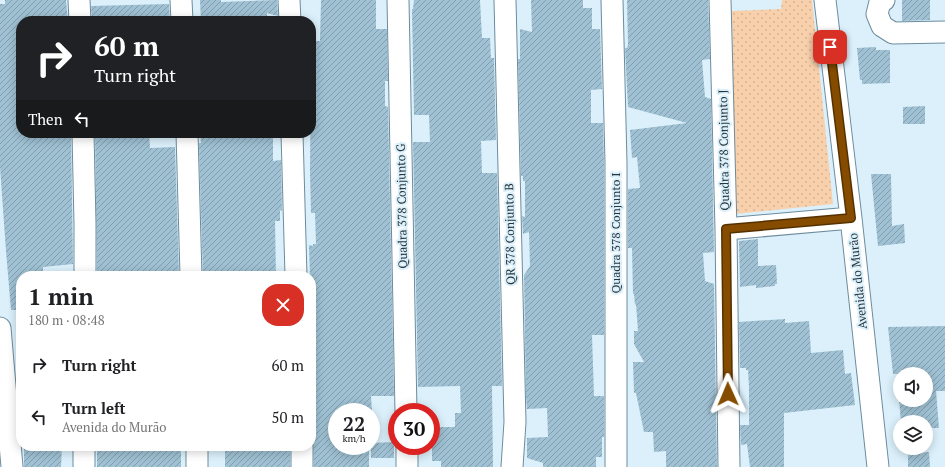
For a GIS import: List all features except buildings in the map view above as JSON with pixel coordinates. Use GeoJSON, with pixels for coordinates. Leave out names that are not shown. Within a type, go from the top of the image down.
{"type":"FeatureCollection","features":[{"type":"Feature","properties":{"kind":"street"},"geometry":{"type":"LineString","coordinates":[[79,0],[80,16]]}},
{"type":"Feature","properties":{"kind":"street"},"geometry":{"type":"LineString","coordinates":[[181,0],[182,16]]}},
{"type":"Feature","properties":{"kind":"street"},"geometry":{"type":"LineString","coordinates":[[289,0],[290,16]]}},
{"type":"Feature","properties":{"kind":"street","name":"Quadra 378 Conjunto G"},"geometry":{"type":"LineString","coordinates":[[398,0],[406,403]]}},
{"type":"Feature","properties":{"kind":"street","name":"QR 378 Conjunto B"},"geometry":{"type":"LineString","coordinates":[[505,0],[515,422],[512,467]]}},
{"type":"Feature","properties":{"kind":"street","name":"Quadra 378 Conjunto I"},"geometry":{"type":"LineString","coordinates":[[612,0],[616,164],[616,467]]}},
{"type":"Feature","properties":{"kind":"street","name":"Quadra 378 Conjunto J"},"geometry":{"type":"LineString","coordinates":[[720,0],[726,229],[729,467]]}},
{"type":"Feature","properties":{"kind":"street","name":"Avenida do Murão"},"geometry":{"type":"LineString","coordinates":[[825,0],[851,218],[878,467]]}},
{"type":"Feature","properties":{"kind":"street"},"geometry":{"type":"LineString","coordinates":[[884,0],[880,2],[877,14],[882,26],[893,32],[945,32]]}},
{"type":"Feature","properties":{"kind":"street"},"geometry":{"type":"LineString","coordinates":[[83,138],[85,271]]}},
{"type":"Feature","properties":{"kind":"street"},"geometry":{"type":"LineString","coordinates":[[187,138],[191,271]]}},
{"type":"Feature","properties":{"kind":"street"},"geometry":{"type":"LineString","coordinates":[[292,138],[296,271]]}},
{"type":"Feature","properties":{"kind":"street"},"geometry":{"type":"LineString","coordinates":[[726,229],[851,218]]}},
{"type":"Feature","properties":{"kind":"street"},"geometry":{"type":"LineString","coordinates":[[0,328],[12,467]]}},
{"type":"Feature","properties":{"kind":"street"},"geometry":{"type":"LineString","coordinates":[[84,451],[84,467]]}},
{"type":"Feature","properties":{"kind":"street"},"geometry":{"type":"LineString","coordinates":[[197,451],[197,467]]}},
{"type":"Feature","properties":{"kind":"street"},"geometry":{"type":"LineString","coordinates":[[302,451],[302,467]]}},
{"type":"Feature","properties":{"kind":"street"},"geometry":{"type":"LineString","coordinates":[[407,455],[407,467]]}},
{"type":"Feature","properties":{"kind":"shaded area"},"geometry":{"type":"Polygon","coordinates":[[[782,0],[812,0],[833,204],[735,214],[732,11],[781,9],[782,0]]]}},
{"type":"Feature","properties":{"kind":"route"},"geometry":{"type":"LineString","coordinates":[[728,394],[726,229],[851,218],[830,47]]}}]}
